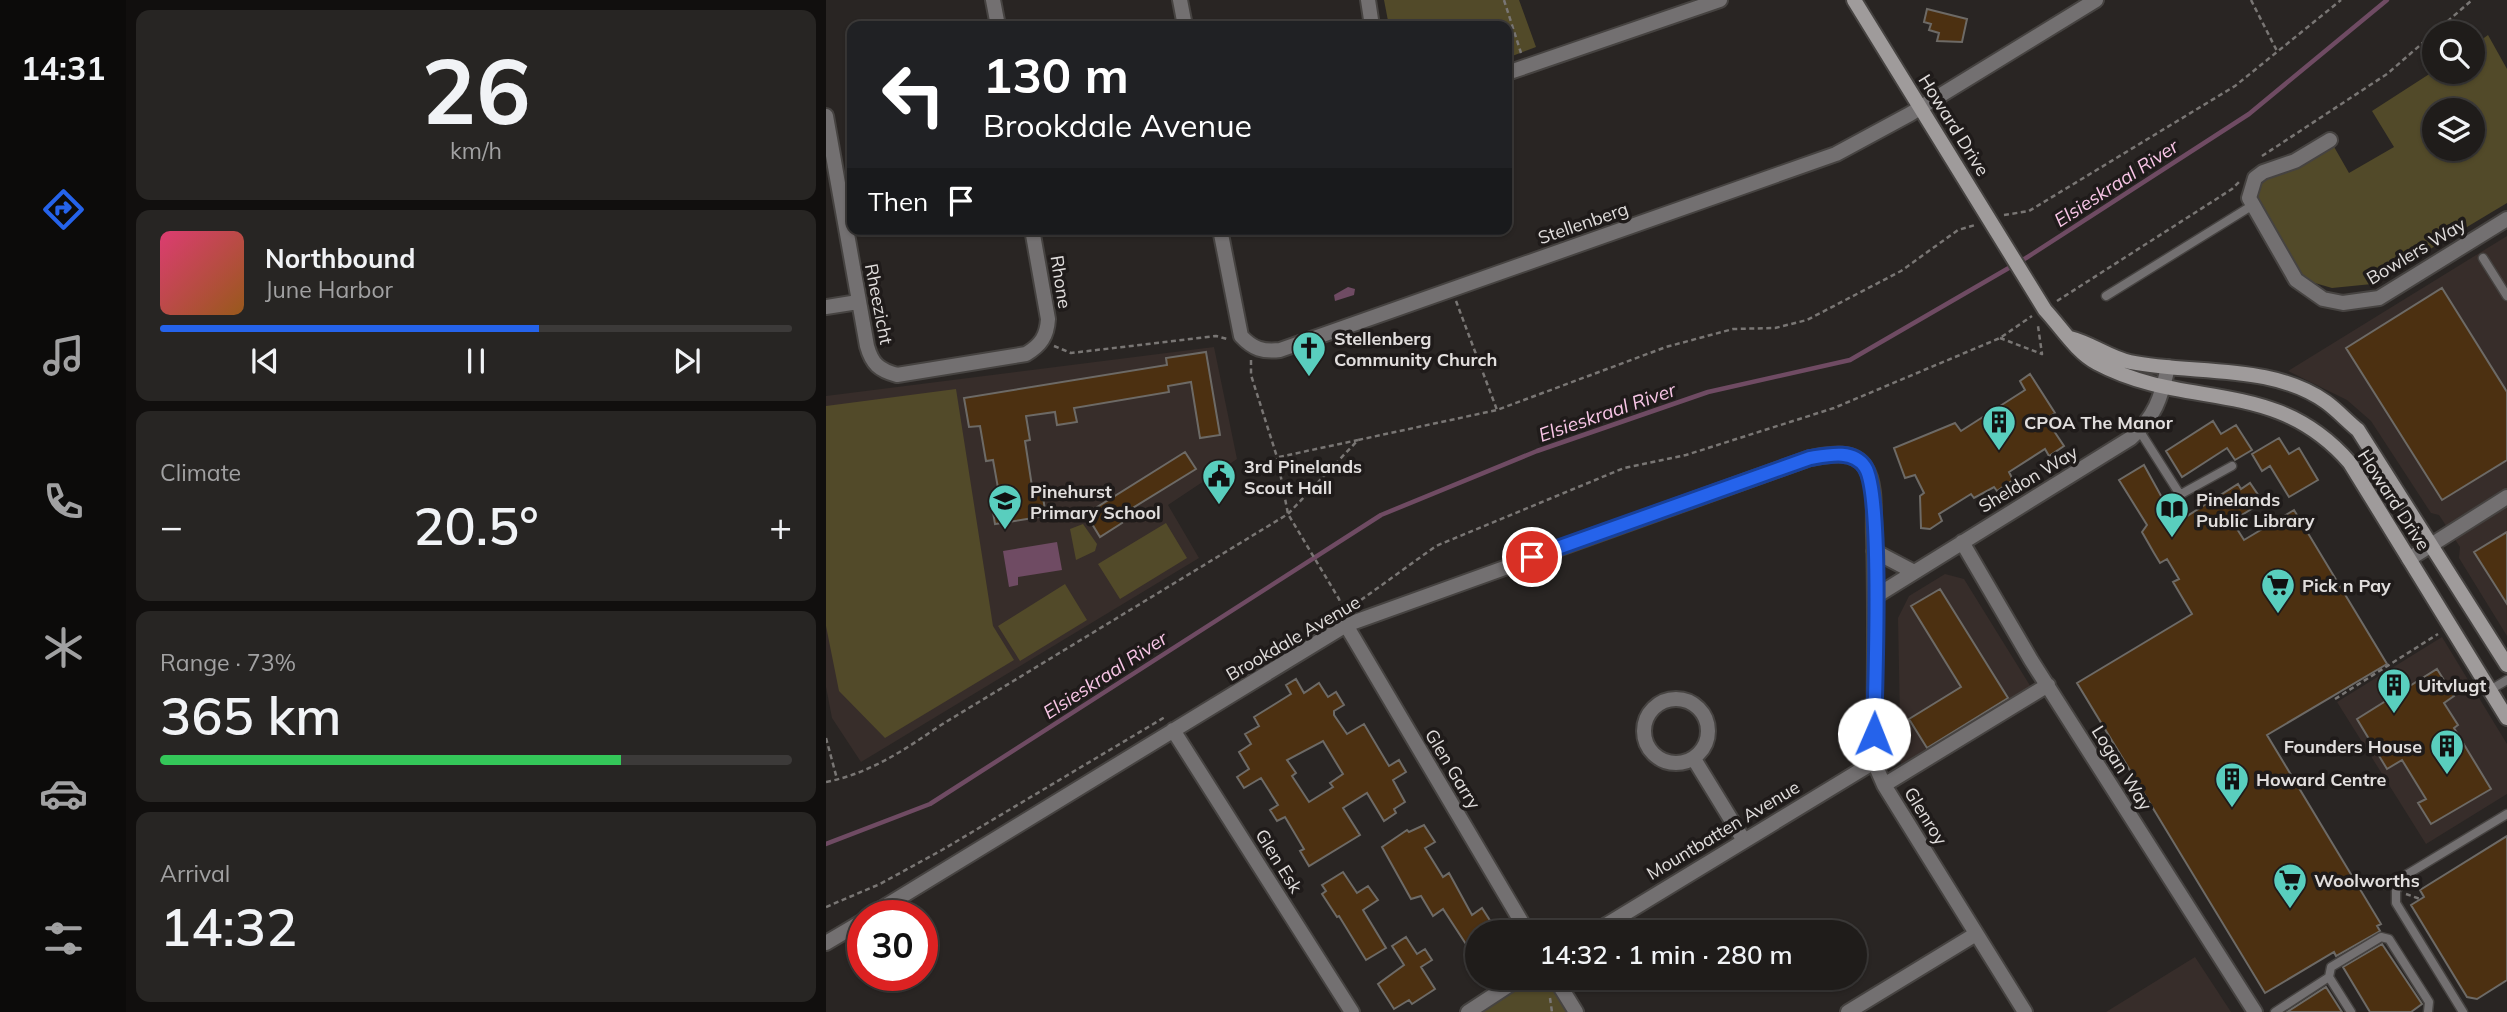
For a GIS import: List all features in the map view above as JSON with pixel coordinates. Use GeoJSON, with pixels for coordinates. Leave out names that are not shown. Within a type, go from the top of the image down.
{"type":"FeatureCollection","features":[{"type":"Feature","properties":{"kind":"street"},"geometry":{"type":"LineString","coordinates":[[993,0],[997,21]]}},
{"type":"Feature","properties":{"kind":"street"},"geometry":{"type":"LineString","coordinates":[[1180,0],[1184,21]]}},
{"type":"Feature","properties":{"kind":"street"},"geometry":{"type":"LineString","coordinates":[[1368,0],[1371,21]]}},
{"type":"Feature","properties":{"kind":"street"},"geometry":{"type":"LineString","coordinates":[[1512,71],[1720,0]]}},
{"type":"Feature","properties":{"kind":"street","name":"Howard Drive"},"geometry":{"type":"LineString","coordinates":[[1854,0],[2045,310],[2081,352],[2095,362],[2130,378],[2164,387],[2258,402],[2310,426],[2332,442],[2350,463],[2507,718]]}},
{"type":"Feature","properties":{"kind":"street","name":"Stellenberg"},"geometry":{"type":"LineString","coordinates":[[1251,347],[1267,352],[1280,350],[1836,154],[1920,108],[2096,0]]}},
{"type":"Feature","properties":{"kind":"street","name":"Rheezicht"},"geometry":{"type":"LineString","coordinates":[[826,116],[858,302],[871,361],[882,371],[897,374],[1027,354],[1043,341]]}},
{"type":"Feature","properties":{"kind":"street"},"geometry":{"type":"LineString","coordinates":[[2253,205],[2249,198],[2255,178],[2295,161],[2330,140]]}},
{"type":"Feature","properties":{"kind":"street","name":"Bowlers Way"},"geometry":{"type":"LineString","coordinates":[[2253,205],[2296,280],[2323,299],[2343,303],[2379,298],[2507,219]]}},
{"type":"Feature","properties":{"kind":"street","name":"Rhone"},"geometry":{"type":"LineString","coordinates":[[1033,235],[1048,319],[1043,341]]}},
{"type":"Feature","properties":{"kind":"street"},"geometry":{"type":"LineString","coordinates":[[1221,235],[1236,323],[1241,336],[1251,347]]}},
{"type":"Feature","properties":{"kind":"street"},"geometry":{"type":"LineString","coordinates":[[826,307],[858,302]]}},
{"type":"Feature","properties":{"kind":"street","name":"Howard Drive"},"geometry":{"type":"LineString","coordinates":[[2070,338],[2092,344],[2127,362],[2269,379],[2300,388],[2325,401],[2358,430],[2507,665]]}},
{"type":"Feature","properties":{"kind":"street","name":"Sheldon Way"},"geometry":{"type":"LineString","coordinates":[[1875,596],[2099,459],[2139,430],[2154,414],[2168,367]]}},
{"type":"Feature","properties":{"kind":"street","name":"Brookdale Avenue"},"geometry":{"type":"LineString","coordinates":[[896,900],[1346,625],[1810,458],[1833,454],[1852,456]]}},
{"type":"Feature","properties":{"kind":"street","name":"Glenroy"},"geometry":{"type":"LineString","coordinates":[[1852,456],[1865,466],[1872,487],[1875,596],[1874,762],[1884,785],[2025,1012]]}},
{"type":"Feature","properties":{"kind":"street"},"geometry":{"type":"LineString","coordinates":[[2409,559],[2507,497]]}},
{"type":"Feature","properties":{"kind":"street","name":"Logan Way"},"geometry":{"type":"LineString","coordinates":[[1962,542],[2031,660],[2255,1012]]}},
{"type":"Feature","properties":{"kind":"street"},"geometry":{"type":"LineString","coordinates":[[1874,551],[1914,572]]}},
{"type":"Feature","properties":{"kind":"street","name":"Glen Garry"},"geometry":{"type":"LineString","coordinates":[[1346,625],[1520,920]]}},
{"type":"Feature","properties":{"kind":"street"},"geometry":{"type":"LineString","coordinates":[[1884,785],[2048,685]]}},
{"type":"Feature","properties":{"kind":"street"},"geometry":{"type":"LineString","coordinates":[[1678,699],[1689,701],[1701,710],[1707,720],[1709,736],[1703,750],[1694,759],[1670,764],[1650,750],[1644,727],[1649,713],[1659,704],[1678,699]]}},
{"type":"Feature","properties":{"kind":"street","name":"Glen Esk"},"geometry":{"type":"LineString","coordinates":[[1173,730],[1352,1012]]}},
{"type":"Feature","properties":{"kind":"street"},"geometry":{"type":"LineString","coordinates":[[1694,759],[1743,839]]}},
{"type":"Feature","properties":{"kind":"street","name":"Mountbatten Avenue"},"geometry":{"type":"LineString","coordinates":[[1614,920],[1743,839],[1874,762]]}},
{"type":"Feature","properties":{"kind":"street"},"geometry":{"type":"LineString","coordinates":[[826,943],[847,930]]}},
{"type":"Feature","properties":{"kind":"street"},"geometry":{"type":"LineString","coordinates":[[1848,1012],[1976,934]]}},
{"type":"Feature","properties":{"kind":"street"},"geometry":{"type":"LineString","coordinates":[[1468,1012],[1502,990]]}},
{"type":"Feature","properties":{"kind":"street"},"geometry":{"type":"LineString","coordinates":[[1562,990],[1576,1012]]}},
{"type":"Feature","properties":{"kind":"lane"},"geometry":{"type":"LineString","coordinates":[[2106,296],[2253,205]]}},
{"type":"Feature","properties":{"kind":"lane"},"geometry":{"type":"LineString","coordinates":[[2483,258],[2507,296]]}},
{"type":"Feature","properties":{"kind":"lane"},"geometry":{"type":"LineString","coordinates":[[2139,430],[2179,493],[2183,494],[2232,466]]}},
{"type":"Feature","properties":{"kind":"lane"},"geometry":{"type":"LineString","coordinates":[[2490,690],[2507,680]]}},
{"type":"Feature","properties":{"kind":"lane"},"geometry":{"type":"LineString","coordinates":[[2463,1012],[2396,903],[2396,891],[2406,876],[2507,814]]}},
{"type":"Feature","properties":{"kind":"lane"},"geometry":{"type":"LineString","coordinates":[[2275,1012],[2287,1009],[2329,977],[2331,967],[2386,937],[2429,1002],[2428,1012]]}},
{"type":"Feature","properties":{"kind":"lane"},"geometry":{"type":"LineString","coordinates":[[2329,977],[2351,1012]]}},
{"type":"Feature","properties":{"kind":"path"},"geometry":{"type":"LineString","coordinates":[[1504,0],[1511,21]]}},
{"type":"Feature","properties":{"kind":"path"},"geometry":{"type":"LineString","coordinates":[[2251,0],[2278,53]]}},
{"type":"Feature","properties":{"kind":"path"},"geometry":{"type":"LineString","coordinates":[[1277,457],[1497,410],[1666,347],[1733,330],[1775,328],[1807,320],[1901,271],[1958,230],[1995,227],[2029,211],[2235,86],[2341,0]]}},
{"type":"Feature","properties":{"kind":"path"},"geometry":{"type":"LineString","coordinates":[[1512,25],[1525,66]]}},
{"type":"Feature","properties":{"kind":"path"},"geometry":{"type":"LineString","coordinates":[[1452,289],[1497,410]]}},
{"type":"Feature","properties":{"kind":"path"},"geometry":{"type":"LineString","coordinates":[[1251,347],[1251,374],[1277,457],[1288,514],[1339,599],[1343,613],[1436,546],[1623,468],[1686,455],[1834,408],[2000,338],[2036,314],[2042,354],[2000,338]]}},
{"type":"Feature","properties":{"kind":"path"},"geometry":{"type":"LineString","coordinates":[[1043,341],[1071,353],[1216,336],[1227,340]]}},
{"type":"Feature","properties":{"kind":"path"},"geometry":{"type":"LineString","coordinates":[[826,782],[889,760],[1288,514],[1358,440]]}},
{"type":"Feature","properties":{"kind":"path"},"geometry":{"type":"LineString","coordinates":[[2335,699],[2441,633]]}},
{"type":"Feature","properties":{"kind":"path"},"geometry":{"type":"LineString","coordinates":[[826,907],[880,884],[942,850],[1165,717]]}},
{"type":"Feature","properties":{"kind":"path"},"geometry":{"type":"LineString","coordinates":[[826,738],[837,780]]}},
{"type":"Feature","properties":{"kind":"shaded area"},"geometry":{"type":"Polygon","coordinates":[[[1384,0],[1519,0],[1536,47],[1512,56],[1512,21],[1388,21],[1384,0]]]}},
{"type":"Feature","properties":{"kind":"shaded area"},"geometry":{"type":"Polygon","coordinates":[[[2488,35],[2507,69],[2507,203],[2372,284],[2332,288],[2301,279],[2255,200],[2263,181],[2333,145],[2349,173],[2394,147],[2372,111],[2422,79],[2422,84],[2485,84],[2485,37],[2488,35]]]}},
{"type":"Feature","properties":{"kind":"shaded area"},"geometry":{"type":"Polygon","coordinates":[[[2507,236],[2507,636],[2459,558],[2460,547],[2439,515],[2431,513],[2371,421],[2347,400],[2288,371],[2507,236]]]}},
{"type":"Feature","properties":{"kind":"shaded area"},"geometry":{"type":"Polygon","coordinates":[[[1348,287],[1355,289],[1354,295],[1335,301],[1334,295],[1348,287]]]}},
{"type":"Feature","properties":{"kind":"shaded area","name":"Pinehurst Primary School"},"geometry":{"type":"Polygon","coordinates":[[[1214,347],[1237,459],[1168,505],[1199,558],[861,762],[832,718],[826,687],[826,396],[1214,347]]]}},
{"type":"Feature","properties":{"kind":"shaded area"},"geometry":{"type":"Polygon","coordinates":[[[956,389],[993,626],[1014,660],[885,738],[839,691],[826,626],[826,406],[956,389]]]}},
{"type":"Feature","properties":{"kind":"shaded area"},"geometry":{"type":"Polygon","coordinates":[[[1166,523],[1187,558],[1120,599],[1098,564],[1166,523]]]}},
{"type":"Feature","properties":{"kind":"shaded area"},"geometry":{"type":"Polygon","coordinates":[[[1083,524],[1097,544],[1095,551],[1076,560],[1070,529],[1083,524]]]}},
{"type":"Feature","properties":{"kind":"shaded area"},"geometry":{"type":"Polygon","coordinates":[[[1057,542],[1062,570],[1018,577],[1018,585],[1009,587],[1003,551],[1057,542]]]}},
{"type":"Feature","properties":{"kind":"shaded area"},"geometry":{"type":"Polygon","coordinates":[[[1945,574],[1964,579],[2034,692],[1901,772],[1898,618],[1909,596],[1945,574]]]}},
{"type":"Feature","properties":{"kind":"shaded area"},"geometry":{"type":"Polygon","coordinates":[[[1065,584],[1087,620],[1020,661],[998,626],[1065,584]]]}},
{"type":"Feature","properties":{"kind":"shaded area"},"geometry":{"type":"Polygon","coordinates":[[[2442,637],[2507,744],[2507,794],[2426,844],[2337,702],[2442,637]]]}},
{"type":"Feature","properties":{"kind":"shaded area"},"geometry":{"type":"Polygon","coordinates":[[[2195,957],[2231,1012],[2106,1012],[2195,957]]]}},
{"type":"Feature","properties":{"kind":"shaded area"},"geometry":{"type":"Polygon","coordinates":[[[1514,990],[1556,990],[1570,1012],[1475,1012],[1514,990]]]}},
{"type":"Feature","properties":{"kind":"building"},"geometry":{"type":"Polygon","coordinates":[[[1927,9],[1967,19],[1962,42],[1937,41],[1939,33],[1929,30],[1931,24],[1924,22],[1927,9]]]}},
{"type":"Feature","properties":{"kind":"building"},"geometry":{"type":"Polygon","coordinates":[[[2442,288],[2507,392],[2507,460],[2442,500],[2346,348],[2442,288]]]}},
{"type":"Feature","properties":{"kind":"building"},"geometry":{"type":"Polygon","coordinates":[[[1206,352],[1220,435],[1200,438],[1191,382],[1168,386],[1169,392],[1074,408],[1077,422],[1057,425],[1055,412],[1026,416],[1030,440],[1025,441],[1033,493],[1042,491],[1046,516],[995,524],[991,500],[1000,499],[993,460],[986,461],[980,426],[969,427],[964,398],[1167,365],[1166,358],[1206,352]]]}},
{"type":"Feature","properties":{"kind":"building","name":"CPOA The Manor"},"geometry":{"type":"Polygon","coordinates":[[[2030,374],[2055,413],[2046,419],[2064,446],[2049,456],[2045,449],[2009,472],[2013,480],[1997,491],[1994,487],[1974,498],[1971,494],[1939,514],[1942,521],[1930,529],[1921,528],[1920,496],[1924,493],[1915,475],[1905,478],[1894,448],[1955,423],[1961,431],[2025,390],[2020,381],[2030,374]]]}},
{"type":"Feature","properties":{"kind":"building"},"geometry":{"type":"Polygon","coordinates":[[[2213,421],[2221,434],[2236,425],[2252,450],[2235,460],[2227,448],[2182,477],[2166,451],[2213,421]]]}},
{"type":"Feature","properties":{"kind":"building"},"geometry":{"type":"Polygon","coordinates":[[[2279,438],[2289,454],[2299,448],[2318,480],[2289,497],[2270,466],[2262,471],[2252,454],[2279,438]]]}},
{"type":"Feature","properties":{"kind":"building"},"geometry":{"type":"Polygon","coordinates":[[[1185,452],[1196,469],[1118,517],[1122,523],[1100,537],[1086,514],[1185,452]]]}},
{"type":"Feature","properties":{"kind":"building","name":"Howard Centre"},"geometry":{"type":"Polygon","coordinates":[[[2144,465],[2176,523],[2238,484],[2241,489],[2250,483],[2263,502],[2232,521],[2244,540],[2294,510],[2387,664],[2267,735],[2381,924],[2377,926],[2380,931],[2336,956],[2334,952],[2265,993],[2077,683],[2192,614],[2173,582],[2179,579],[2167,559],[2160,563],[2142,532],[2147,525],[2119,480],[2144,465]]]}},
{"type":"Feature","properties":{"kind":"building"},"geometry":{"type":"Polygon","coordinates":[[[2507,532],[2507,604],[2474,552],[2507,532]]]}},
{"type":"Feature","properties":{"kind":"building"},"geometry":{"type":"Polygon","coordinates":[[[1940,589],[2008,698],[1927,748],[1909,719],[1961,687],[1911,606],[1940,589]]]}},
{"type":"Feature","properties":{"kind":"building"},"geometry":{"type":"Polygon","coordinates":[[[2437,669],[2454,696],[2444,703],[2458,725],[2454,728],[2491,789],[2431,824],[2418,803],[2426,799],[2402,760],[2387,769],[2357,719],[2437,669]]]}},
{"type":"Feature","properties":{"kind":"building"},"geometry":{"type":"Polygon","coordinates":[[[1296,679],[1304,693],[1319,683],[1328,697],[1336,692],[1344,705],[1334,711],[1334,715],[1347,734],[1364,724],[1389,766],[1399,760],[1406,772],[1393,780],[1405,802],[1394,809],[1396,813],[1384,821],[1367,793],[1343,808],[1360,835],[1309,866],[1300,851],[1304,849],[1285,817],[1277,821],[1270,810],[1278,805],[1261,778],[1244,788],[1237,777],[1249,769],[1239,752],[1251,744],[1245,734],[1259,726],[1254,717],[1291,694],[1286,685],[1296,679]],[[1323,741],[1287,760],[1296,773],[1292,776],[1309,802],[1333,787],[1330,783],[1343,774],[1323,741]]]}},
{"type":"Feature","properties":{"kind":"building"},"geometry":{"type":"Polygon","coordinates":[[[1424,825],[1435,842],[1425,848],[1443,877],[1449,873],[1472,915],[1482,908],[1490,920],[1465,920],[1465,943],[1443,909],[1433,916],[1421,896],[1411,899],[1382,847],[1407,830],[1409,832],[1424,825]]]}},
{"type":"Feature","properties":{"kind":"building"},"geometry":{"type":"Polygon","coordinates":[[[2507,836],[2507,980],[2477,999],[2467,997],[2411,905],[2424,897],[2420,890],[2507,836]]]}},
{"type":"Feature","properties":{"kind":"building"},"geometry":{"type":"Polygon","coordinates":[[[1343,872],[1357,893],[1368,886],[1378,900],[1363,910],[1386,948],[1366,960],[1322,894],[1326,891],[1322,885],[1343,872]]]}},
{"type":"Feature","properties":{"kind":"building"},"geometry":{"type":"Polygon","coordinates":[[[1406,937],[1417,954],[1425,949],[1432,960],[1421,967],[1435,989],[1412,1004],[1409,1000],[1394,1009],[1378,984],[1404,965],[1392,946],[1406,937]]]}},
{"type":"Feature","properties":{"kind":"building"},"geometry":{"type":"Polygon","coordinates":[[[2382,944],[2422,1004],[2411,1012],[2370,1012],[2343,967],[2382,944]]]}},
{"type":"Feature","properties":{"kind":"building"},"geometry":{"type":"Polygon","coordinates":[[[2326,987],[2342,1012],[2287,1012],[2326,987]]]}},
{"type":"Feature","properties":{"kind":"waterway","name":"Elsieskraal River"},"geometry":{"type":"LineString","coordinates":[[826,844],[930,804],[1381,515],[1537,451],[1708,392],[1850,360],[2026,258],[2249,114],[2387,0]]}},
{"type":"Feature","properties":{"kind":"place","name":"Stellenberg Community Church"},"geometry":{"type":"Point","coordinates":[1309,378]}},
{"type":"Feature","properties":{"kind":"place","name":"CPOA The Manor"},"geometry":{"type":"Point","coordinates":[1999,452]}},
{"type":"Feature","properties":{"kind":"place","name":"3rd Pinelands Scout Hall"},"geometry":{"type":"Point","coordinates":[1219,506]}},
{"type":"Feature","properties":{"kind":"place","name":"Pinehurst Primary School"},"geometry":{"type":"Point","coordinates":[1005,531]}},
{"type":"Feature","properties":{"kind":"place","name":"Pinelands Public Library"},"geometry":{"type":"Point","coordinates":[2172,539]}},
{"type":"Feature","properties":{"kind":"place","name":"Pick n Pay"},"geometry":{"type":"Point","coordinates":[2278,615]}},
{"type":"Feature","properties":{"kind":"place","name":"Uitvlugt"},"geometry":{"type":"Point","coordinates":[2394,715]}},
{"type":"Feature","properties":{"kind":"place","name":"Founders House"},"geometry":{"type":"Point","coordinates":[2447,776]}},
{"type":"Feature","properties":{"kind":"place","name":"Howard Centre"},"geometry":{"type":"Point","coordinates":[2232,809]}},
{"type":"Feature","properties":{"kind":"place","name":"Woolworths"},"geometry":{"type":"Point","coordinates":[2290,910]}},
{"type":"Feature","properties":{"kind":"route"},"geometry":{"type":"LineString","coordinates":[[1532,557],[1810,458],[1833,454],[1852,456],[1865,466],[1872,487],[1875,596],[1874,734]]}}]}
